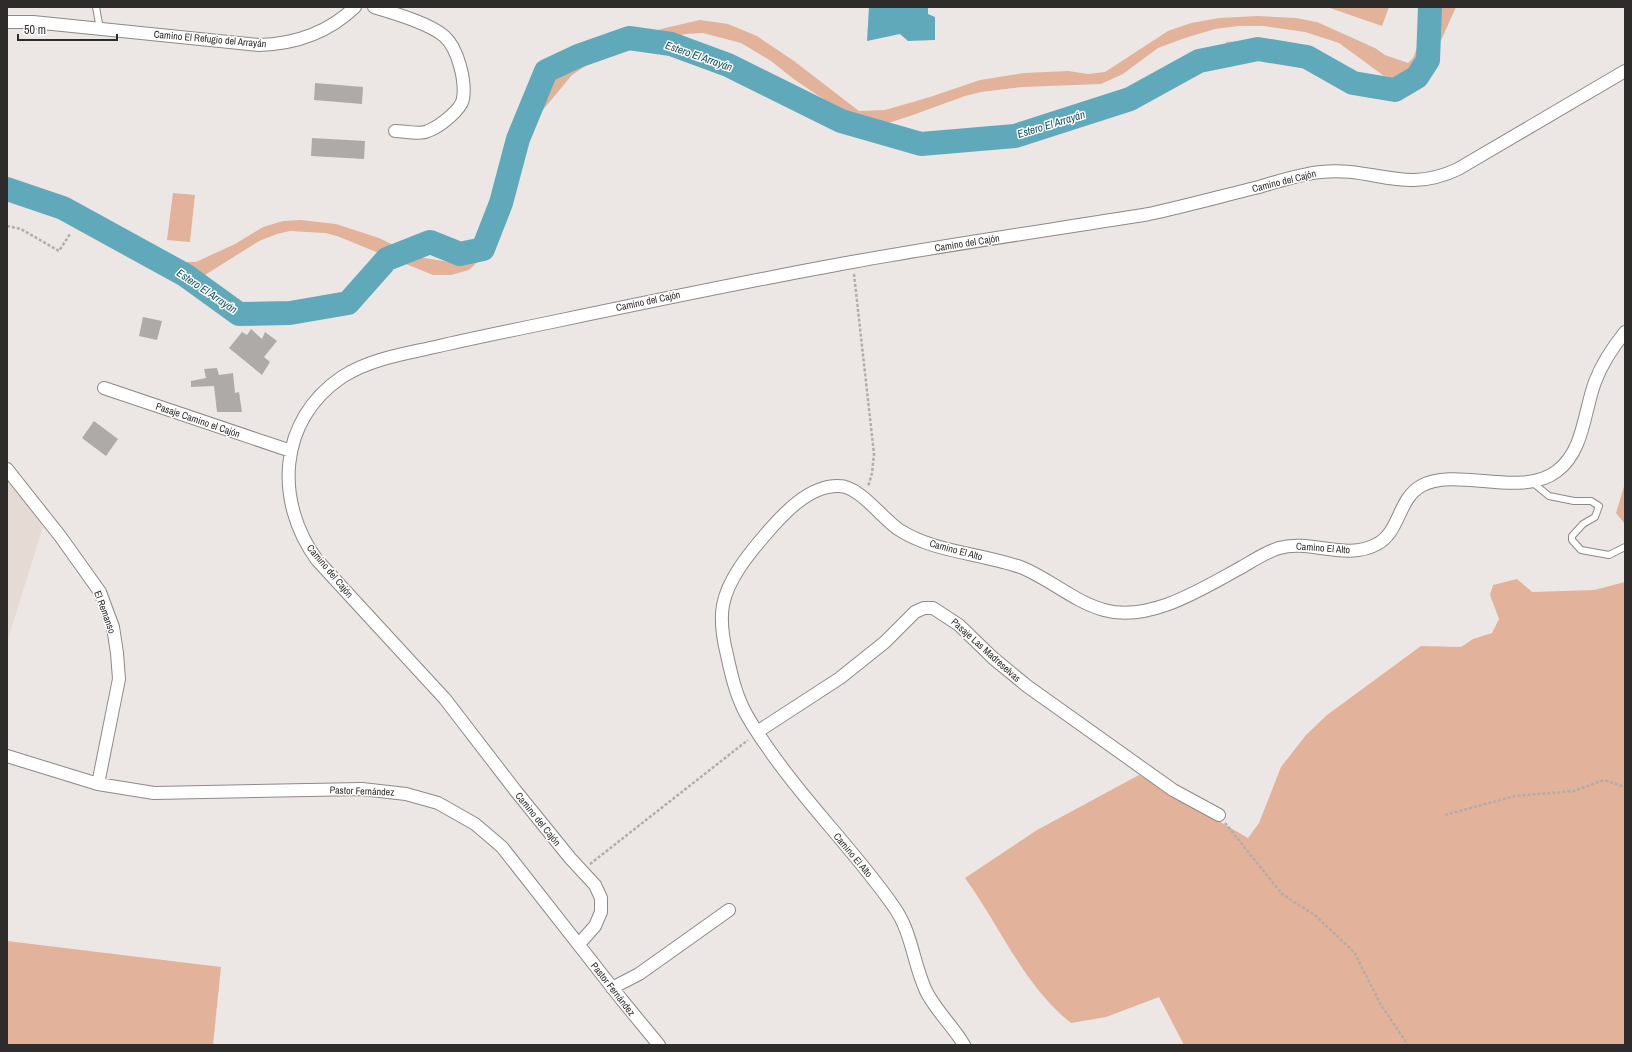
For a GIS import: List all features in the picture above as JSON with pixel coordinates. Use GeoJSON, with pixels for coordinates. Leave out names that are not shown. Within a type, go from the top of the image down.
{"type":"FeatureCollection","features":[{"type":"Feature","properties":{"kind":"street","name":"Camino El Refugio del Arrayán"},"geometry":{"type":"LineString","coordinates":[[7,22],[33,22],[258,45],[273,45],[301,40],[315,35],[340,20],[355,7]]}},
{"type":"Feature","properties":{"kind":"street"},"geometry":{"type":"LineString","coordinates":[[374,7],[414,20],[444,36],[454,51],[462,74],[463,100],[447,121],[427,132],[395,131]]}},
{"type":"Feature","properties":{"kind":"street","name":"Camino del Cajón"},"geometry":{"type":"LineString","coordinates":[[579,944],[595,926],[602,905],[598,891],[515,790],[445,699],[325,569],[309,548],[296,522],[290,502],[288,480],[291,451],[302,423],[318,398],[340,378],[367,364],[656,299],[853,262],[1149,214],[1190,205],[1307,174],[1343,172],[1413,181],[1435,179],[1458,169],[1625,71]]}},
{"type":"Feature","properties":{"kind":"street","name":"Camino El Alto"},"geometry":{"type":"LineString","coordinates":[[964,1045],[928,995],[907,931],[896,910],[879,886],[785,773],[757,732],[740,700],[725,645],[722,618],[723,608],[728,590],[742,565],[768,532],[806,496],[828,487],[841,486],[852,489],[884,518],[909,536],[1024,569],[1091,605],[1112,612],[1124,613],[1149,610],[1177,600],[1280,548],[1300,545],[1351,550],[1372,547],[1388,536],[1410,495],[1426,483],[1449,480],[1532,482],[1556,473],[1574,453],[1598,375],[1610,352],[1625,332]]}},
{"type":"Feature","properties":{"kind":"street","name":"Pasaje Camino el Cajón"},"geometry":{"type":"LineString","coordinates":[[104,388],[291,451]]}},
{"type":"Feature","properties":{"kind":"street","name":"El Remanso"},"geometry":{"type":"LineString","coordinates":[[7,468],[60,536],[100,592],[113,627],[119,678],[98,784]]}},
{"type":"Feature","properties":{"kind":"street","name":"Pasaje Las Madreselvas"},"geometry":{"type":"LineString","coordinates":[[757,732],[840,678],[885,642],[915,612],[924,608],[933,608],[959,625],[993,658],[1027,686],[1173,790],[1219,816]]}},
{"type":"Feature","properties":{"kind":"street","name":"Pastor Fernández"},"geometry":{"type":"LineString","coordinates":[[7,756],[98,784],[154,794],[362,789],[391,791],[438,803],[463,816],[493,839],[513,860],[612,988],[659,1045]]}},
{"type":"Feature","properties":{"kind":"street"},"geometry":{"type":"LineString","coordinates":[[612,988],[639,974],[729,910]]}},
{"type":"Feature","properties":{"kind":"lane"},"geometry":{"type":"LineString","coordinates":[[96,7],[100,29]]}},
{"type":"Feature","properties":{"kind":"lane"},"geometry":{"type":"LineString","coordinates":[[1532,482],[1550,496],[1574,501],[1591,501],[1599,506],[1595,517],[1583,524],[1572,536],[1572,540],[1581,550],[1609,555],[1625,547]]}},
{"type":"Feature","properties":{"kind":"path"},"geometry":{"type":"LineString","coordinates":[[7,226],[21,229],[59,250],[70,234]]}},
{"type":"Feature","properties":{"kind":"path"},"geometry":{"type":"LineString","coordinates":[[853,262],[874,454],[872,473],[862,497]]}},
{"type":"Feature","properties":{"kind":"path"},"geometry":{"type":"LineString","coordinates":[[582,871],[757,732]]}},
{"type":"Feature","properties":{"kind":"path"},"geometry":{"type":"LineString","coordinates":[[1445,815],[1515,796],[1574,791],[1604,780],[1625,787]]}},
{"type":"Feature","properties":{"kind":"path"},"geometry":{"type":"LineString","coordinates":[[1219,816],[1282,894],[1316,916],[1354,952],[1381,1005],[1408,1045]]}},
{"type":"Feature","properties":{"kind":"shaded area"},"geometry":{"type":"Polygon","coordinates":[[[1327,7],[1389,7],[1382,26],[1327,7]]]}},
{"type":"Feature","properties":{"kind":"shaded area"},"geometry":{"type":"Polygon","coordinates":[[[1436,7],[1456,7],[1439,45],[1438,53],[1430,67],[1423,74],[1413,78],[1399,79],[1384,76],[1339,43],[1305,32],[1264,26],[1239,26],[1215,29],[1158,48],[1123,74],[1101,84],[1023,87],[981,92],[965,96],[879,126],[869,126],[849,116],[795,80],[771,61],[741,43],[703,33],[685,34],[620,53],[587,65],[572,75],[542,111],[519,156],[506,215],[493,247],[469,270],[451,275],[433,275],[337,236],[325,233],[290,231],[259,241],[205,275],[171,273],[116,249],[62,218],[7,195],[7,179],[31,188],[66,205],[118,238],[174,262],[196,262],[235,244],[263,227],[283,221],[301,220],[336,224],[379,238],[418,257],[450,262],[466,257],[474,251],[491,230],[498,191],[508,161],[541,94],[555,76],[575,58],[596,49],[665,28],[700,20],[728,24],[757,36],[794,61],[859,111],[885,110],[980,80],[1024,73],[1068,71],[1088,74],[1105,72],[1168,31],[1191,23],[1219,18],[1258,16],[1296,18],[1317,22],[1375,48],[1385,55],[1408,63],[1413,58],[1436,7]]]}},
{"type":"Feature","properties":{"kind":"shaded area"},"geometry":{"type":"Polygon","coordinates":[[[1271,40],[1271,59],[1227,61],[1226,42],[1271,40]]]}},
{"type":"Feature","properties":{"kind":"shaded area"},"geometry":{"type":"Polygon","coordinates":[[[173,193],[195,195],[190,242],[167,240],[173,193]]]}},
{"type":"Feature","properties":{"kind":"shaded area"},"geometry":{"type":"Polygon","coordinates":[[[7,475],[43,527],[7,642],[7,475]]]}},
{"type":"Feature","properties":{"kind":"shaded area"},"geometry":{"type":"Polygon","coordinates":[[[1625,483],[1625,524],[1616,513],[1625,483]]]}},
{"type":"Feature","properties":{"kind":"shaded area"},"geometry":{"type":"Polygon","coordinates":[[[1517,579],[1532,592],[1594,590],[1625,582],[1625,1045],[1184,1045],[1159,997],[1106,1017],[1071,1023],[1054,1008],[1026,974],[978,896],[965,878],[1037,830],[1139,775],[1248,838],[1259,823],[1281,767],[1306,735],[1327,715],[1421,646],[1461,647],[1473,639],[1492,633],[1499,619],[1490,595],[1493,585],[1517,579]]]}},
{"type":"Feature","properties":{"kind":"shaded area"},"geometry":{"type":"Polygon","coordinates":[[[7,941],[221,967],[213,1045],[7,1045],[7,941]]]}},
{"type":"Feature","properties":{"kind":"water"},"geometry":{"type":"Polygon","coordinates":[[[869,7],[928,7],[928,14],[935,17],[935,40],[908,41],[900,34],[867,41],[869,7]]]}},
{"type":"Feature","properties":{"kind":"building"},"geometry":{"type":"Polygon","coordinates":[[[315,83],[363,87],[362,104],[314,100],[315,83]]]}},
{"type":"Feature","properties":{"kind":"building"},"geometry":{"type":"Polygon","coordinates":[[[312,138],[365,141],[364,159],[311,156],[312,138]]]}},
{"type":"Feature","properties":{"kind":"building"},"geometry":{"type":"Polygon","coordinates":[[[143,317],[162,321],[157,340],[139,336],[143,317]]]}},
{"type":"Feature","properties":{"kind":"building"},"geometry":{"type":"Polygon","coordinates":[[[251,329],[262,339],[265,332],[277,341],[264,357],[270,362],[262,375],[229,348],[242,332],[247,335],[251,329]]]}},
{"type":"Feature","properties":{"kind":"building"},"geometry":{"type":"Polygon","coordinates":[[[217,368],[219,375],[233,373],[235,393],[239,392],[242,412],[217,412],[214,386],[191,387],[191,381],[206,378],[204,369],[217,368]]]}},
{"type":"Feature","properties":{"kind":"building"},"geometry":{"type":"Polygon","coordinates":[[[94,421],[118,439],[106,456],[82,438],[94,421]]]}},
{"type":"Feature","properties":{"kind":"waterway","name":"Estero El Arrayán"},"geometry":{"type":"LineString","coordinates":[[7,189],[63,208],[185,275],[239,314],[290,313],[348,303],[387,259],[430,242],[460,254],[483,249],[501,203],[518,139],[546,71],[578,56],[629,38],[671,44],[728,65],[841,121],[921,144],[1015,136],[1130,99],[1199,61],[1258,49],[1307,57],[1353,83],[1395,90],[1417,77],[1428,60],[1430,7]]}}]}
